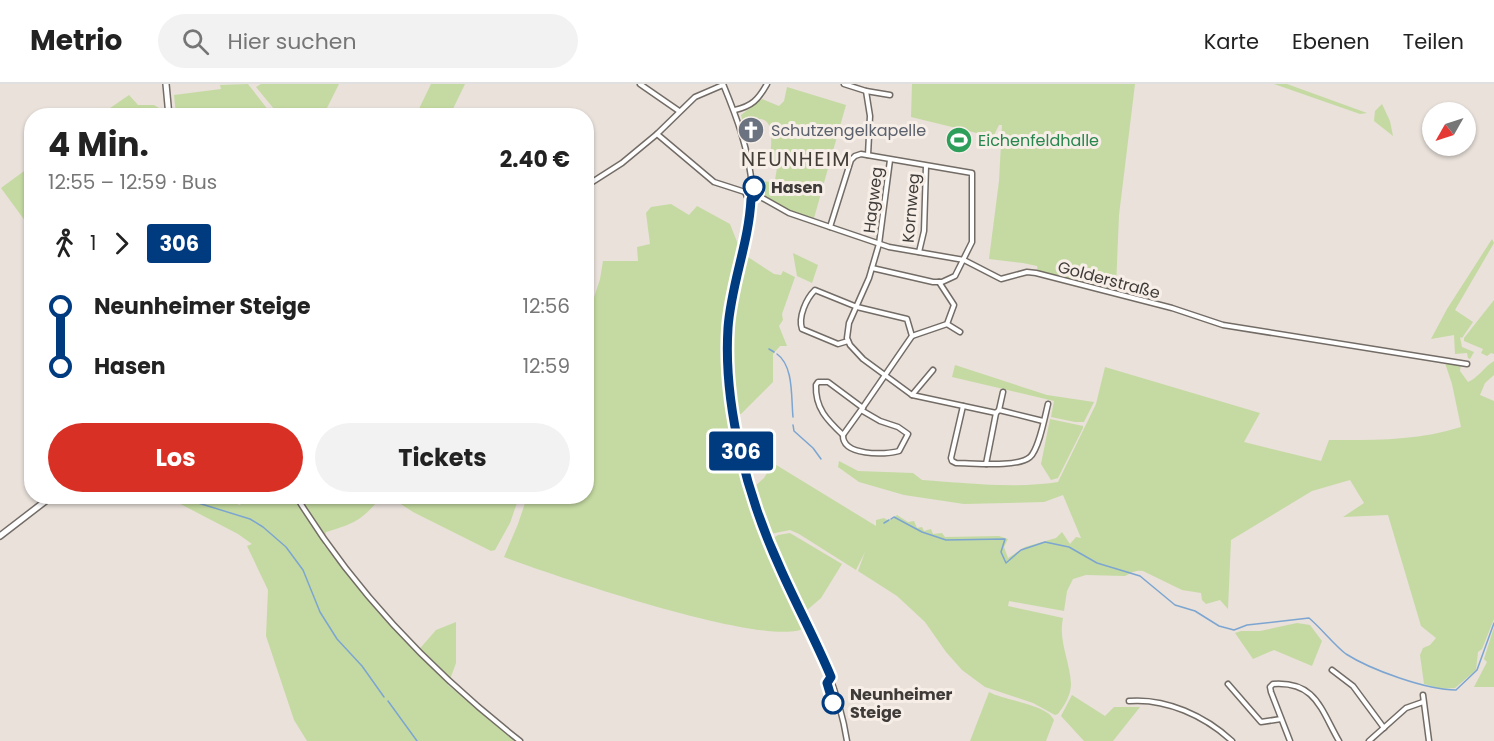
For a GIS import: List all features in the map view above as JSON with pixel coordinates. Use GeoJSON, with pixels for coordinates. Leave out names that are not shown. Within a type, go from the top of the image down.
{"type":"FeatureCollection","features":[{"type":"Feature","properties":{"kind":"main road"},"geometry":{"type":"LineString","coordinates":[[166,84],[168,108]]}},
{"type":"Feature","properties":{"kind":"main road"},"geometry":{"type":"LineString","coordinates":[[0,536],[42,504]]}},
{"type":"Feature","properties":{"kind":"street"},"geometry":{"type":"LineString","coordinates":[[640,84],[679,111]]}},
{"type":"Feature","properties":{"kind":"street"},"geometry":{"type":"LineString","coordinates":[[735,110],[757,101],[767,84]]}},
{"type":"Feature","properties":{"kind":"street"},"geometry":{"type":"LineString","coordinates":[[844,84],[890,95]]}},
{"type":"Feature","properties":{"kind":"street"},"geometry":{"type":"LineString","coordinates":[[594,181],[622,163],[657,134],[695,97],[723,85],[735,110],[747,151],[752,187],[757,191],[757,195],[751,199]]}},
{"type":"Feature","properties":{"kind":"street"},"geometry":{"type":"LineString","coordinates":[[866,91],[870,116],[868,155]]}},
{"type":"Feature","properties":{"kind":"street"},"geometry":{"type":"LineString","coordinates":[[657,134],[714,182],[746,192]]}},
{"type":"Feature","properties":{"kind":"street"},"geometry":{"type":"LineString","coordinates":[[830,227],[851,160],[855,156],[868,155],[972,173],[972,242],[955,276],[939,282],[872,268]]}},
{"type":"Feature","properties":{"kind":"street","name":"Hagweg"},"geometry":{"type":"LineString","coordinates":[[848,341],[849,323],[872,268],[879,244],[890,160]]}},
{"type":"Feature","properties":{"kind":"street","name":"Kornweg"},"geometry":{"type":"LineString","coordinates":[[919,252],[924,231],[926,166]]}},
{"type":"Feature","properties":{"kind":"street"},"geometry":{"type":"LineString","coordinates":[[746,192],[747,188],[752,187]]}},
{"type":"Feature","properties":{"kind":"street"},"geometry":{"type":"LineString","coordinates":[[746,192],[747,197],[751,199]]}},
{"type":"Feature","properties":{"kind":"street","name":"Golderstraße"},"geometry":{"type":"LineString","coordinates":[[757,195],[789,213],[879,244],[964,260],[1001,279],[1027,272],[1036,273],[1180,311],[1223,325],[1467,363]]}},
{"type":"Feature","properties":{"kind":"street"},"geometry":{"type":"LineString","coordinates":[[751,199],[750,220],[728,328],[728,360],[734,416],[755,506],[780,570],[831,677],[841,707],[847,741]]}},
{"type":"Feature","properties":{"kind":"street"},"geometry":{"type":"LineString","coordinates":[[939,282],[954,305],[947,324]]}},
{"type":"Feature","properties":{"kind":"street"},"geometry":{"type":"LineString","coordinates":[[912,336],[907,319],[857,307],[815,290],[810,295],[799,321],[802,329],[838,344],[848,341],[863,359],[912,395],[1043,421]]}},
{"type":"Feature","properties":{"kind":"street"},"geometry":{"type":"LineString","coordinates":[[947,324],[960,332]]}},
{"type":"Feature","properties":{"kind":"street"},"geometry":{"type":"LineString","coordinates":[[843,435],[912,336],[947,324]]}},
{"type":"Feature","properties":{"kind":"street"},"geometry":{"type":"LineString","coordinates":[[912,395],[933,370]]}},
{"type":"Feature","properties":{"kind":"street"},"geometry":{"type":"LineString","coordinates":[[819,382],[828,382],[862,409],[880,421],[898,427],[908,434],[899,451],[869,454],[845,443],[843,435],[818,407],[816,385],[819,382]]}},
{"type":"Feature","properties":{"kind":"street"},"geometry":{"type":"LineString","coordinates":[[986,464],[1004,392]]}},
{"type":"Feature","properties":{"kind":"street"},"geometry":{"type":"LineString","coordinates":[[963,406],[952,461],[986,464],[1012,463],[1030,457],[1035,451],[1048,404]]}},
{"type":"Feature","properties":{"kind":"street"},"geometry":{"type":"LineString","coordinates":[[301,504],[331,550],[388,620],[436,670],[520,741]]}},
{"type":"Feature","properties":{"kind":"street"},"geometry":{"type":"LineString","coordinates":[[1332,670],[1353,686],[1384,728]]}},
{"type":"Feature","properties":{"kind":"street"},"geometry":{"type":"LineString","coordinates":[[1290,741],[1270,687],[1274,684],[1286,683],[1305,689],[1318,702],[1339,741]]}},
{"type":"Feature","properties":{"kind":"street"},"geometry":{"type":"LineString","coordinates":[[1228,684],[1261,722],[1281,718]]}},
{"type":"Feature","properties":{"kind":"street"},"geometry":{"type":"LineString","coordinates":[[1423,695],[1428,741]]}},
{"type":"Feature","properties":{"kind":"street"},"geometry":{"type":"LineString","coordinates":[[1129,701],[1144,700],[1179,708],[1221,731],[1232,741]]}},
{"type":"Feature","properties":{"kind":"street"},"geometry":{"type":"LineString","coordinates":[[1370,741],[1406,708],[1423,702]]}},
{"type":"Feature","properties":{"kind":"green space"},"geometry":{"type":"Polygon","coordinates":[[[248,84],[267,108],[175,108],[174,95],[221,89],[220,85],[248,84]]]}},
{"type":"Feature","properties":{"kind":"green space"},"geometry":{"type":"Polygon","coordinates":[[[261,84],[339,84],[327,108],[273,108],[256,87],[261,84]]]}},
{"type":"Feature","properties":{"kind":"green space"},"geometry":{"type":"Polygon","coordinates":[[[431,84],[465,84],[453,108],[419,108],[431,84]]]}},
{"type":"Feature","properties":{"kind":"green space"},"geometry":{"type":"Polygon","coordinates":[[[912,84],[1135,84],[1119,215],[1116,287],[1113,290],[1038,272],[1037,266],[989,259],[999,181],[1002,125],[999,125],[993,137],[911,117],[912,84]]]}},
{"type":"Feature","properties":{"kind":"green space"},"geometry":{"type":"Polygon","coordinates":[[[1274,84],[1287,84],[1367,113],[1360,114],[1274,84]]]}},
{"type":"Feature","properties":{"kind":"green space"},"geometry":{"type":"Polygon","coordinates":[[[787,87],[846,105],[814,218],[793,212],[763,195],[757,181],[772,182],[775,180],[777,168],[770,161],[770,129],[764,120],[756,119],[743,123],[741,115],[762,99],[779,106],[784,101],[787,87]]]}},
{"type":"Feature","properties":{"kind":"green space"},"geometry":{"type":"Polygon","coordinates":[[[129,95],[138,105],[154,105],[159,108],[110,108],[129,95]]]}},
{"type":"Feature","properties":{"kind":"green space"},"geometry":{"type":"Polygon","coordinates":[[[1382,104],[1390,121],[1393,136],[1374,121],[1375,111],[1382,104]]]}},
{"type":"Feature","properties":{"kind":"green space"},"geometry":{"type":"Polygon","coordinates":[[[24,171],[24,219],[1,188],[24,171]]]}},
{"type":"Feature","properties":{"kind":"green space"},"geometry":{"type":"Polygon","coordinates":[[[671,204],[689,215],[697,206],[730,224],[741,252],[727,313],[727,375],[733,415],[754,513],[806,627],[786,632],[752,629],[708,620],[610,593],[504,557],[525,504],[594,504],[594,297],[603,261],[638,261],[637,247],[650,244],[646,213],[651,207],[671,204]]]}},
{"type":"Feature","properties":{"kind":"green space"},"geometry":{"type":"Polygon","coordinates":[[[1492,239],[1494,243],[1455,310],[1473,322],[1462,338],[1460,337],[1462,347],[1474,352],[1470,359],[1467,353],[1455,354],[1454,335],[1431,339],[1447,309],[1492,239]]]}},
{"type":"Feature","properties":{"kind":"green space"},"geometry":{"type":"Polygon","coordinates":[[[793,253],[818,265],[812,283],[797,276],[793,253]]]}},
{"type":"Feature","properties":{"kind":"green space"},"geometry":{"type":"Polygon","coordinates":[[[748,257],[774,274],[781,275],[783,271],[795,277],[782,314],[783,320],[779,326],[787,346],[780,346],[773,354],[773,382],[739,414],[733,367],[732,332],[741,281],[748,257]]]}},
{"type":"Feature","properties":{"kind":"green space"},"geometry":{"type":"Polygon","coordinates":[[[1494,300],[1494,354],[1487,356],[1481,353],[1483,349],[1464,341],[1464,338],[1494,300]]]}},
{"type":"Feature","properties":{"kind":"green space"},"geometry":{"type":"Polygon","coordinates":[[[1444,360],[1461,362],[1460,371],[1468,382],[1494,361],[1494,375],[1485,383],[1480,395],[1494,401],[1494,619],[1482,649],[1478,652],[1476,670],[1455,688],[1441,689],[1424,684],[1420,655],[1423,648],[1430,645],[1436,638],[1421,626],[1388,515],[1343,517],[1364,503],[1350,480],[1312,491],[1231,540],[1228,609],[1220,600],[1206,604],[1202,600],[1201,593],[1182,590],[1143,571],[1125,576],[1086,575],[1073,579],[1067,591],[1064,611],[1009,601],[1008,606],[1063,618],[1062,635],[1071,688],[1065,704],[1055,715],[1033,703],[985,687],[962,670],[925,622],[897,596],[858,571],[865,552],[856,570],[790,530],[770,534],[754,487],[764,478],[773,463],[876,526],[876,520],[884,518],[889,521],[897,515],[908,522],[914,521],[917,528],[922,527],[924,531],[931,529],[933,534],[942,533],[945,537],[999,536],[1008,539],[1004,547],[1008,558],[1025,547],[1056,538],[1062,532],[1070,544],[1076,537],[1081,538],[1063,495],[1044,502],[964,504],[904,495],[859,482],[838,467],[839,461],[858,471],[913,473],[922,480],[1007,485],[1058,482],[1096,404],[1105,367],[1260,413],[1244,442],[1321,461],[1329,440],[1379,440],[1412,437],[1461,427],[1452,384],[1444,360]]]}},
{"type":"Feature","properties":{"kind":"green space"},"geometry":{"type":"Polygon","coordinates":[[[955,365],[1047,395],[1094,402],[1084,422],[1051,417],[1054,401],[952,377],[955,365]]]}},
{"type":"Feature","properties":{"kind":"green space"},"geometry":{"type":"Polygon","coordinates":[[[1050,419],[1083,426],[1058,478],[1051,480],[1041,464],[1050,419]]]}},
{"type":"Feature","properties":{"kind":"green space"},"geometry":{"type":"Polygon","coordinates":[[[180,504],[375,504],[358,520],[326,532],[323,544],[378,612],[416,653],[436,630],[456,622],[456,663],[448,685],[517,741],[307,741],[294,720],[266,636],[268,590],[247,546],[252,544],[238,534],[180,504]]]}},
{"type":"Feature","properties":{"kind":"green space"},"geometry":{"type":"Polygon","coordinates":[[[401,504],[517,504],[510,523],[495,550],[491,551],[401,504]]]}},
{"type":"Feature","properties":{"kind":"green space"},"geometry":{"type":"Polygon","coordinates":[[[790,533],[842,564],[821,598],[806,611],[772,539],[778,535],[790,533]]]}},
{"type":"Feature","properties":{"kind":"green space"},"geometry":{"type":"Polygon","coordinates":[[[1297,623],[1310,625],[1322,641],[1312,666],[1274,650],[1253,659],[1235,633],[1260,631],[1297,623]]]}},
{"type":"Feature","properties":{"kind":"green space"},"geometry":{"type":"Polygon","coordinates":[[[1494,627],[1494,687],[1474,687],[1487,662],[1484,659],[1494,627]]]}},
{"type":"Feature","properties":{"kind":"green space"},"geometry":{"type":"Polygon","coordinates":[[[989,692],[1035,706],[1050,715],[1054,720],[1046,741],[970,741],[989,692]]]}},
{"type":"Feature","properties":{"kind":"green space"},"geometry":{"type":"Polygon","coordinates":[[[1072,695],[1105,716],[1114,707],[1140,707],[1113,741],[1084,741],[1061,716],[1072,695]]]}},
{"type":"Feature","properties":{"kind":"waterway"},"geometry":{"type":"LineString","coordinates":[[769,349],[774,352]]}},
{"type":"Feature","properties":{"kind":"waterway"},"geometry":{"type":"LineString","coordinates":[[777,354],[789,374],[793,417]]}},
{"type":"Feature","properties":{"kind":"waterway"},"geometry":{"type":"LineString","coordinates":[[793,425],[794,431],[813,448],[821,459]]}},
{"type":"Feature","properties":{"kind":"waterway"},"geometry":{"type":"LineString","coordinates":[[201,504],[250,519],[286,547],[303,570],[320,612],[337,639],[362,666],[384,697]]}},
{"type":"Feature","properties":{"kind":"waterway"},"geometry":{"type":"LineString","coordinates":[[891,519],[894,517],[922,532],[946,540],[1005,539],[1001,552],[1006,563],[1021,550],[1045,542],[1069,547],[1097,563],[1140,576],[1175,605],[1195,611],[1219,626],[1234,630],[1247,625],[1309,618],[1346,654],[1400,678],[1430,687],[1456,690],[1477,670],[1494,623]]}},
{"type":"Feature","properties":{"kind":"waterway"},"geometry":{"type":"LineString","coordinates":[[884,523],[889,520]]}},
{"type":"Feature","properties":{"kind":"waterway"},"geometry":{"type":"LineString","coordinates":[[388,701],[417,741]]}},
{"type":"Feature","properties":{"kind":"bus line","name":"306"},"geometry":{"type":"LineString","coordinates":[[754,187],[758,193],[751,199],[750,220],[728,328],[728,360],[734,416],[755,506],[780,570],[831,677],[827,683],[833,703]]}},
{"type":"Feature","properties":{"kind":"place","name":"Schutzengelkapelle"},"geometry":{"type":"Point","coordinates":[751,130]}},
{"type":"Feature","properties":{"kind":"place","name":"Eichenfeldhalle"},"geometry":{"type":"Point","coordinates":[959,140]}},
{"type":"Feature","properties":{"kind":"place","name":"Hasen"},"geometry":{"type":"Point","coordinates":[754,187]}},
{"type":"Feature","properties":{"kind":"place","name":"Neunheimer Steige"},"geometry":{"type":"Point","coordinates":[833,703]}},
{"type":"Feature","properties":{"kind":"district","name":"NEUNHEIM"},"geometry":{"type":"Point","coordinates":[796,159]}}]}
